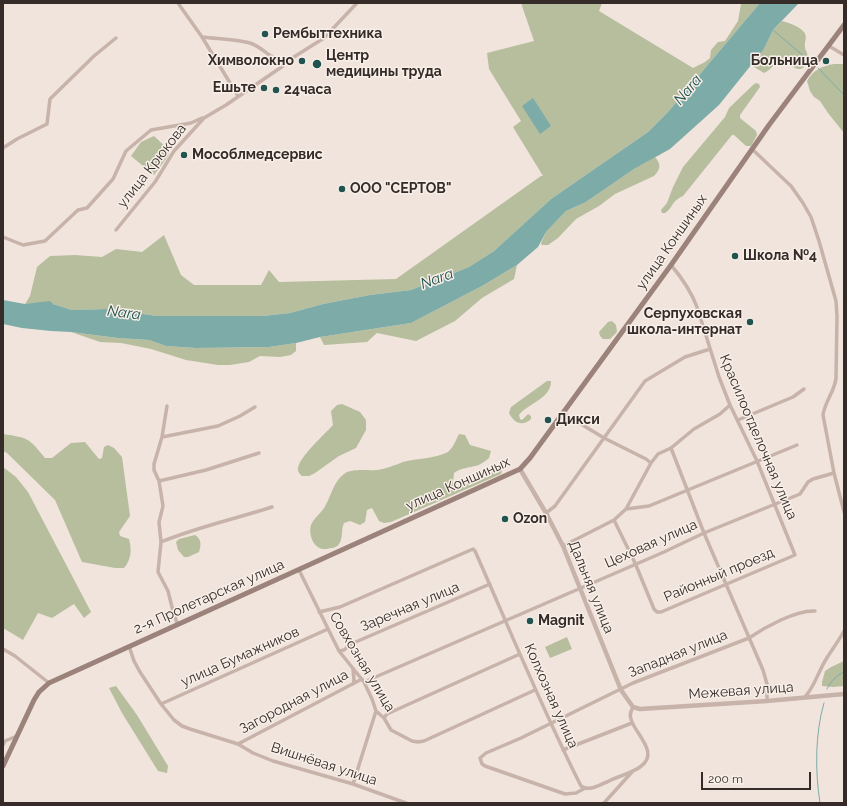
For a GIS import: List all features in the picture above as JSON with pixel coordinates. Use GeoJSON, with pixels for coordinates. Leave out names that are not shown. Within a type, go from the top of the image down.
{"type":"FeatureCollection","features":[{"type":"Feature","properties":{"kind":"main road","name":"улица Коншиных"},"geometry":{"type":"LineString","coordinates":[[299,570],[520,469],[563,413],[671,265],[752,148],[844,26]]}},
{"type":"Feature","properties":{"kind":"main road","name":"2-я Пролетарская улица"},"geometry":{"type":"LineString","coordinates":[[49,683],[299,570]]}},
{"type":"Feature","properties":{"kind":"main road"},"geometry":{"type":"LineString","coordinates":[[3,766],[39,692],[49,683]]}},
{"type":"Feature","properties":{"kind":"street"},"geometry":{"type":"LineString","coordinates":[[178,3],[202,37],[238,96]]}},
{"type":"Feature","properties":{"kind":"street","name":"улица Крюкова"},"geometry":{"type":"LineString","coordinates":[[116,230],[155,182],[174,151],[204,118],[226,105],[283,66],[286,62],[324,38],[357,3]]}},
{"type":"Feature","properties":{"kind":"street"},"geometry":{"type":"LineString","coordinates":[[202,37],[250,43],[259,46],[281,61],[286,62]]}},
{"type":"Feature","properties":{"kind":"street"},"geometry":{"type":"LineString","coordinates":[[3,148],[47,124],[50,99],[94,56],[116,38]]}},
{"type":"Feature","properties":{"kind":"street"},"geometry":{"type":"LineString","coordinates":[[829,46],[844,55]]}},
{"type":"Feature","properties":{"kind":"street"},"geometry":{"type":"LineString","coordinates":[[3,237],[23,244],[45,241],[78,210],[87,208],[113,179],[126,151],[151,130],[191,123],[204,118]]}},
{"type":"Feature","properties":{"kind":"street"},"geometry":{"type":"LineString","coordinates":[[752,148],[791,186],[811,217],[836,301],[836,378],[835,386],[824,407],[823,414],[834,473],[844,512]]}},
{"type":"Feature","properties":{"kind":"street","name":"Красилоотделочная улица"},"geometry":{"type":"LineString","coordinates":[[671,265],[679,275],[698,307],[710,349],[730,405],[757,461],[795,555]]}},
{"type":"Feature","properties":{"kind":"street"},"geometry":{"type":"LineString","coordinates":[[546,513],[555,506],[645,381],[685,357],[710,349]]}},
{"type":"Feature","properties":{"kind":"street"},"geometry":{"type":"LineString","coordinates":[[738,420],[793,397],[804,389]]}},
{"type":"Feature","properties":{"kind":"street"},"geometry":{"type":"LineString","coordinates":[[563,546],[614,520],[626,509],[651,463],[658,454],[672,448],[694,429],[720,414],[730,405]]}},
{"type":"Feature","properties":{"kind":"street"},"geometry":{"type":"LineString","coordinates":[[167,406],[162,437],[154,464],[154,470],[159,481],[163,506],[159,522],[161,542],[158,572],[168,591],[174,616],[178,625]]}},
{"type":"Feature","properties":{"kind":"street"},"geometry":{"type":"LineString","coordinates":[[162,437],[218,426],[255,407]]}},
{"type":"Feature","properties":{"kind":"street"},"geometry":{"type":"LineString","coordinates":[[563,413],[604,438],[651,463]]}},
{"type":"Feature","properties":{"kind":"street"},"geometry":{"type":"LineString","coordinates":[[626,509],[648,506],[797,445]]}},
{"type":"Feature","properties":{"kind":"street"},"geometry":{"type":"LineString","coordinates":[[672,448],[704,533],[765,676],[767,701]]}},
{"type":"Feature","properties":{"kind":"street"},"geometry":{"type":"LineString","coordinates":[[159,481],[206,470],[259,453]]}},
{"type":"Feature","properties":{"kind":"street","name":"Дальняя улица"},"geometry":{"type":"LineString","coordinates":[[520,469],[546,513],[563,546],[621,690],[633,707]]}},
{"type":"Feature","properties":{"kind":"street","name":"Цеховая улица"},"geometry":{"type":"LineString","coordinates":[[363,680],[506,620],[704,533],[775,505],[800,494],[808,482],[813,479],[834,473]]}},
{"type":"Feature","properties":{"kind":"street"},"geometry":{"type":"LineString","coordinates":[[161,542],[179,535],[234,520],[272,507]]}},
{"type":"Feature","properties":{"kind":"street","name":"Районный проезд"},"geometry":{"type":"LineString","coordinates":[[614,520],[635,563],[654,609],[657,612],[661,612],[795,555]]}},
{"type":"Feature","properties":{"kind":"street","name":"Колхозная улица"},"geometry":{"type":"LineString","coordinates":[[319,612],[340,607],[474,550],[476,551],[535,690],[563,750],[583,787]]}},
{"type":"Feature","properties":{"kind":"street","name":"Совхозная улица"},"geometry":{"type":"LineString","coordinates":[[299,570],[340,652],[363,680],[376,711],[384,718],[391,730],[412,741],[424,741],[535,690]]}},
{"type":"Feature","properties":{"kind":"street","name":"Заречная улица"},"geometry":{"type":"LineString","coordinates":[[340,652],[351,644],[490,584]]}},
{"type":"Feature","properties":{"kind":"street","name":"Западная улица"},"geometry":{"type":"LineString","coordinates":[[550,723],[633,683],[749,638],[765,628],[791,616],[815,611]]}},
{"type":"Feature","properties":{"kind":"street","name":"улица Бумажников"},"geometry":{"type":"LineString","coordinates":[[161,704],[328,629]]}},
{"type":"Feature","properties":{"kind":"street"},"geometry":{"type":"LineString","coordinates":[[805,698],[826,660],[844,632]]}},
{"type":"Feature","properties":{"kind":"street","name":"Вишнёвая улица"},"geometry":{"type":"LineString","coordinates":[[129,646],[140,672],[161,704],[174,720],[182,726],[190,730],[238,744],[253,753],[273,761],[353,784],[406,803]]}},
{"type":"Feature","properties":{"kind":"street"},"geometry":{"type":"LineString","coordinates":[[3,649],[15,656],[49,683]]}},
{"type":"Feature","properties":{"kind":"street"},"geometry":{"type":"LineString","coordinates":[[384,718],[387,714],[520,654]]}},
{"type":"Feature","properties":{"kind":"street"},"geometry":{"type":"LineString","coordinates":[[352,668],[354,680],[353,684]]}},
{"type":"Feature","properties":{"kind":"street","name":"Загородная улица"},"geometry":{"type":"LineString","coordinates":[[238,744],[363,680]]}},
{"type":"Feature","properties":{"kind":"street","name":"Межевая улица"},"geometry":{"type":"LineString","coordinates":[[633,707],[640,710],[844,694]]}},
{"type":"Feature","properties":{"kind":"street"},"geometry":{"type":"LineString","coordinates":[[604,803],[633,772],[645,764],[648,759],[644,741],[632,723],[630,714],[633,707]]}},
{"type":"Feature","properties":{"kind":"street"},"geometry":{"type":"LineString","coordinates":[[353,784],[376,711]]}},
{"type":"Feature","properties":{"kind":"street"},"geometry":{"type":"LineString","coordinates":[[550,723],[521,738],[486,753],[481,756],[480,759],[485,766],[565,794],[576,793],[583,787],[590,788],[633,772]]}},
{"type":"Feature","properties":{"kind":"street"},"geometry":{"type":"LineString","coordinates":[[563,750],[632,723]]}},
{"type":"Feature","properties":{"kind":"street"},"geometry":{"type":"LineString","coordinates":[[3,746],[5,741],[17,736]]}},
{"type":"Feature","properties":{"kind":"green space"},"geometry":{"type":"Polygon","coordinates":[[[521,3],[602,3],[599,11],[693,68],[710,58],[711,50],[718,42],[725,41],[738,21],[741,4],[739,3],[760,3],[668,112],[648,132],[551,199],[494,251],[469,267],[411,290],[370,295],[323,304],[290,313],[263,316],[157,316],[108,309],[72,310],[53,304],[25,304],[30,296],[37,267],[50,256],[75,255],[102,257],[116,249],[142,252],[164,235],[181,275],[194,285],[261,285],[269,270],[279,282],[396,279],[543,176],[513,127],[521,121],[489,69],[487,53],[534,41],[521,3]]]}},
{"type":"Feature","properties":{"kind":"green space"},"geometry":{"type":"Polygon","coordinates":[[[782,21],[797,26],[805,34],[805,47],[808,55],[806,64],[803,68],[797,69],[783,59],[764,73],[751,65],[764,49],[773,30],[782,21]]]}},
{"type":"Feature","properties":{"kind":"green space"},"geometry":{"type":"Polygon","coordinates":[[[834,64],[844,64],[844,133],[820,101],[814,97],[810,91],[807,81],[818,69],[834,64]]]}},
{"type":"Feature","properties":{"kind":"green space"},"geometry":{"type":"Polygon","coordinates":[[[756,83],[759,84],[760,87],[740,115],[740,118],[756,131],[757,135],[751,146],[746,146],[734,135],[732,135],[683,196],[676,200],[668,211],[662,213],[661,210],[667,203],[683,167],[725,117],[729,108],[756,83]]]}},
{"type":"Feature","properties":{"kind":"green space"},"geometry":{"type":"Polygon","coordinates":[[[154,136],[169,150],[168,156],[154,175],[131,156],[141,142],[154,136]]]}},
{"type":"Feature","properties":{"kind":"green space"},"geometry":{"type":"Polygon","coordinates":[[[655,157],[659,166],[658,171],[654,176],[615,194],[599,206],[576,219],[558,238],[548,245],[542,245],[541,243],[546,232],[566,211],[586,202],[634,169],[655,157]]]}},
{"type":"Feature","properties":{"kind":"green space"},"geometry":{"type":"Polygon","coordinates":[[[517,265],[514,279],[482,298],[455,321],[416,341],[377,333],[367,342],[324,345],[320,337],[411,323],[482,286],[517,265]]]}},
{"type":"Feature","properties":{"kind":"green space"},"geometry":{"type":"Polygon","coordinates":[[[612,321],[616,325],[617,332],[610,339],[603,339],[599,332],[608,322],[612,321]]]}},
{"type":"Feature","properties":{"kind":"green space"},"geometry":{"type":"Polygon","coordinates":[[[71,332],[149,340],[166,346],[196,348],[269,347],[296,343],[296,351],[291,355],[280,357],[260,356],[249,362],[218,365],[186,360],[151,349],[121,343],[100,342],[71,332]]]}},
{"type":"Feature","properties":{"kind":"green space"},"geometry":{"type":"Polygon","coordinates":[[[547,381],[551,381],[550,387],[543,397],[519,415],[520,419],[522,420],[528,414],[531,416],[531,419],[524,423],[518,423],[509,413],[511,407],[547,381]]]}},
{"type":"Feature","properties":{"kind":"green space"},"geometry":{"type":"Polygon","coordinates":[[[342,404],[360,412],[366,420],[366,430],[356,448],[339,456],[315,473],[309,476],[302,476],[298,468],[303,457],[333,425],[331,411],[337,405],[342,404]]]}},
{"type":"Feature","properties":{"kind":"green space"},"geometry":{"type":"Polygon","coordinates":[[[3,434],[28,440],[45,458],[52,458],[71,443],[85,442],[99,459],[102,458],[104,447],[108,445],[114,448],[122,457],[130,516],[119,532],[120,536],[129,539],[130,543],[131,551],[124,568],[115,568],[82,562],[55,500],[7,453],[3,451],[3,434]]]}},
{"type":"Feature","properties":{"kind":"green space"},"geometry":{"type":"Polygon","coordinates":[[[459,434],[465,435],[470,445],[491,451],[489,458],[481,464],[462,469],[454,473],[453,482],[455,486],[468,484],[484,478],[491,474],[497,466],[500,465],[503,467],[501,474],[391,522],[384,523],[379,521],[372,508],[367,510],[365,522],[360,525],[350,521],[344,523],[339,544],[334,548],[322,549],[315,544],[310,533],[311,525],[324,508],[340,477],[347,472],[355,470],[380,469],[403,462],[443,454],[448,452],[459,434]]]}},
{"type":"Feature","properties":{"kind":"green space"},"geometry":{"type":"Polygon","coordinates":[[[3,467],[16,477],[28,492],[91,612],[84,618],[74,604],[52,618],[38,613],[23,640],[3,628],[3,467]]]}},
{"type":"Feature","properties":{"kind":"green space"},"geometry":{"type":"Polygon","coordinates":[[[195,535],[200,541],[199,552],[188,557],[184,557],[178,550],[176,542],[179,539],[195,535]]]}},
{"type":"Feature","properties":{"kind":"green space"},"geometry":{"type":"Polygon","coordinates":[[[567,637],[572,649],[550,658],[545,647],[567,637]]]}},
{"type":"Feature","properties":{"kind":"green space"},"geometry":{"type":"Polygon","coordinates":[[[844,661],[844,686],[822,686],[825,671],[844,661]]]}},
{"type":"Feature","properties":{"kind":"green space"},"geometry":{"type":"Polygon","coordinates":[[[116,686],[137,715],[168,766],[167,773],[158,771],[122,713],[109,688],[116,686]]]}},
{"type":"Feature","properties":{"kind":"water","name":"Nara"},"geometry":{"type":"Polygon","coordinates":[[[760,3],[799,3],[773,30],[764,49],[719,105],[670,149],[634,169],[586,202],[566,211],[546,232],[538,247],[517,265],[482,286],[411,323],[320,337],[296,343],[269,347],[196,348],[166,346],[149,340],[22,328],[3,324],[3,300],[25,304],[50,301],[53,304],[72,310],[108,309],[157,316],[263,316],[290,313],[323,304],[370,295],[411,290],[469,267],[494,251],[551,199],[648,132],[668,112],[760,3]]]}},
{"type":"Feature","properties":{"kind":"water"},"geometry":{"type":"Polygon","coordinates":[[[533,98],[551,126],[540,134],[522,106],[533,98]]]}},
{"type":"Feature","properties":{"kind":"waterway"},"geometry":{"type":"LineString","coordinates":[[773,30],[806,58]]}},
{"type":"Feature","properties":{"kind":"waterway"},"geometry":{"type":"LineString","coordinates":[[818,68],[844,95]]}},
{"type":"Feature","properties":{"kind":"waterway"},"geometry":{"type":"LineString","coordinates":[[827,689],[834,679],[844,672]]}},
{"type":"Feature","properties":{"kind":"waterway"},"geometry":{"type":"LineString","coordinates":[[820,803],[817,779],[817,740],[824,703]]}},
{"type":"Feature","properties":{"kind":"place","name":"Рембыттехника"},"geometry":{"type":"Point","coordinates":[265,34]}},
{"type":"Feature","properties":{"kind":"place","name":"Химволокно"},"geometry":{"type":"Point","coordinates":[302,61]}},
{"type":"Feature","properties":{"kind":"place","name":"Больница"},"geometry":{"type":"Point","coordinates":[826,61]}},
{"type":"Feature","properties":{"kind":"place","name":"Центр медицины труда"},"geometry":{"type":"Point","coordinates":[317,64]}},
{"type":"Feature","properties":{"kind":"place","name":"Ешьте"},"geometry":{"type":"Point","coordinates":[264,88]}},
{"type":"Feature","properties":{"kind":"place","name":"24часа"},"geometry":{"type":"Point","coordinates":[276,90]}},
{"type":"Feature","properties":{"kind":"place","name":"Мособлмедсервис"},"geometry":{"type":"Point","coordinates":[184,155]}},
{"type":"Feature","properties":{"kind":"place","name":"ООО \"СЕРТОВ\""},"geometry":{"type":"Point","coordinates":[342,189]}},
{"type":"Feature","properties":{"kind":"place","name":"Школа №4"},"geometry":{"type":"Point","coordinates":[735,256]}},
{"type":"Feature","properties":{"kind":"place","name":"Серпуховская школа-интернат"},"geometry":{"type":"Point","coordinates":[750,322]}},
{"type":"Feature","properties":{"kind":"place","name":"Дикси"},"geometry":{"type":"Point","coordinates":[548,420]}},
{"type":"Feature","properties":{"kind":"place","name":"Ozon"},"geometry":{"type":"Point","coordinates":[505,519]}},
{"type":"Feature","properties":{"kind":"place","name":"Magnit"},"geometry":{"type":"Point","coordinates":[530,621]}}]}
